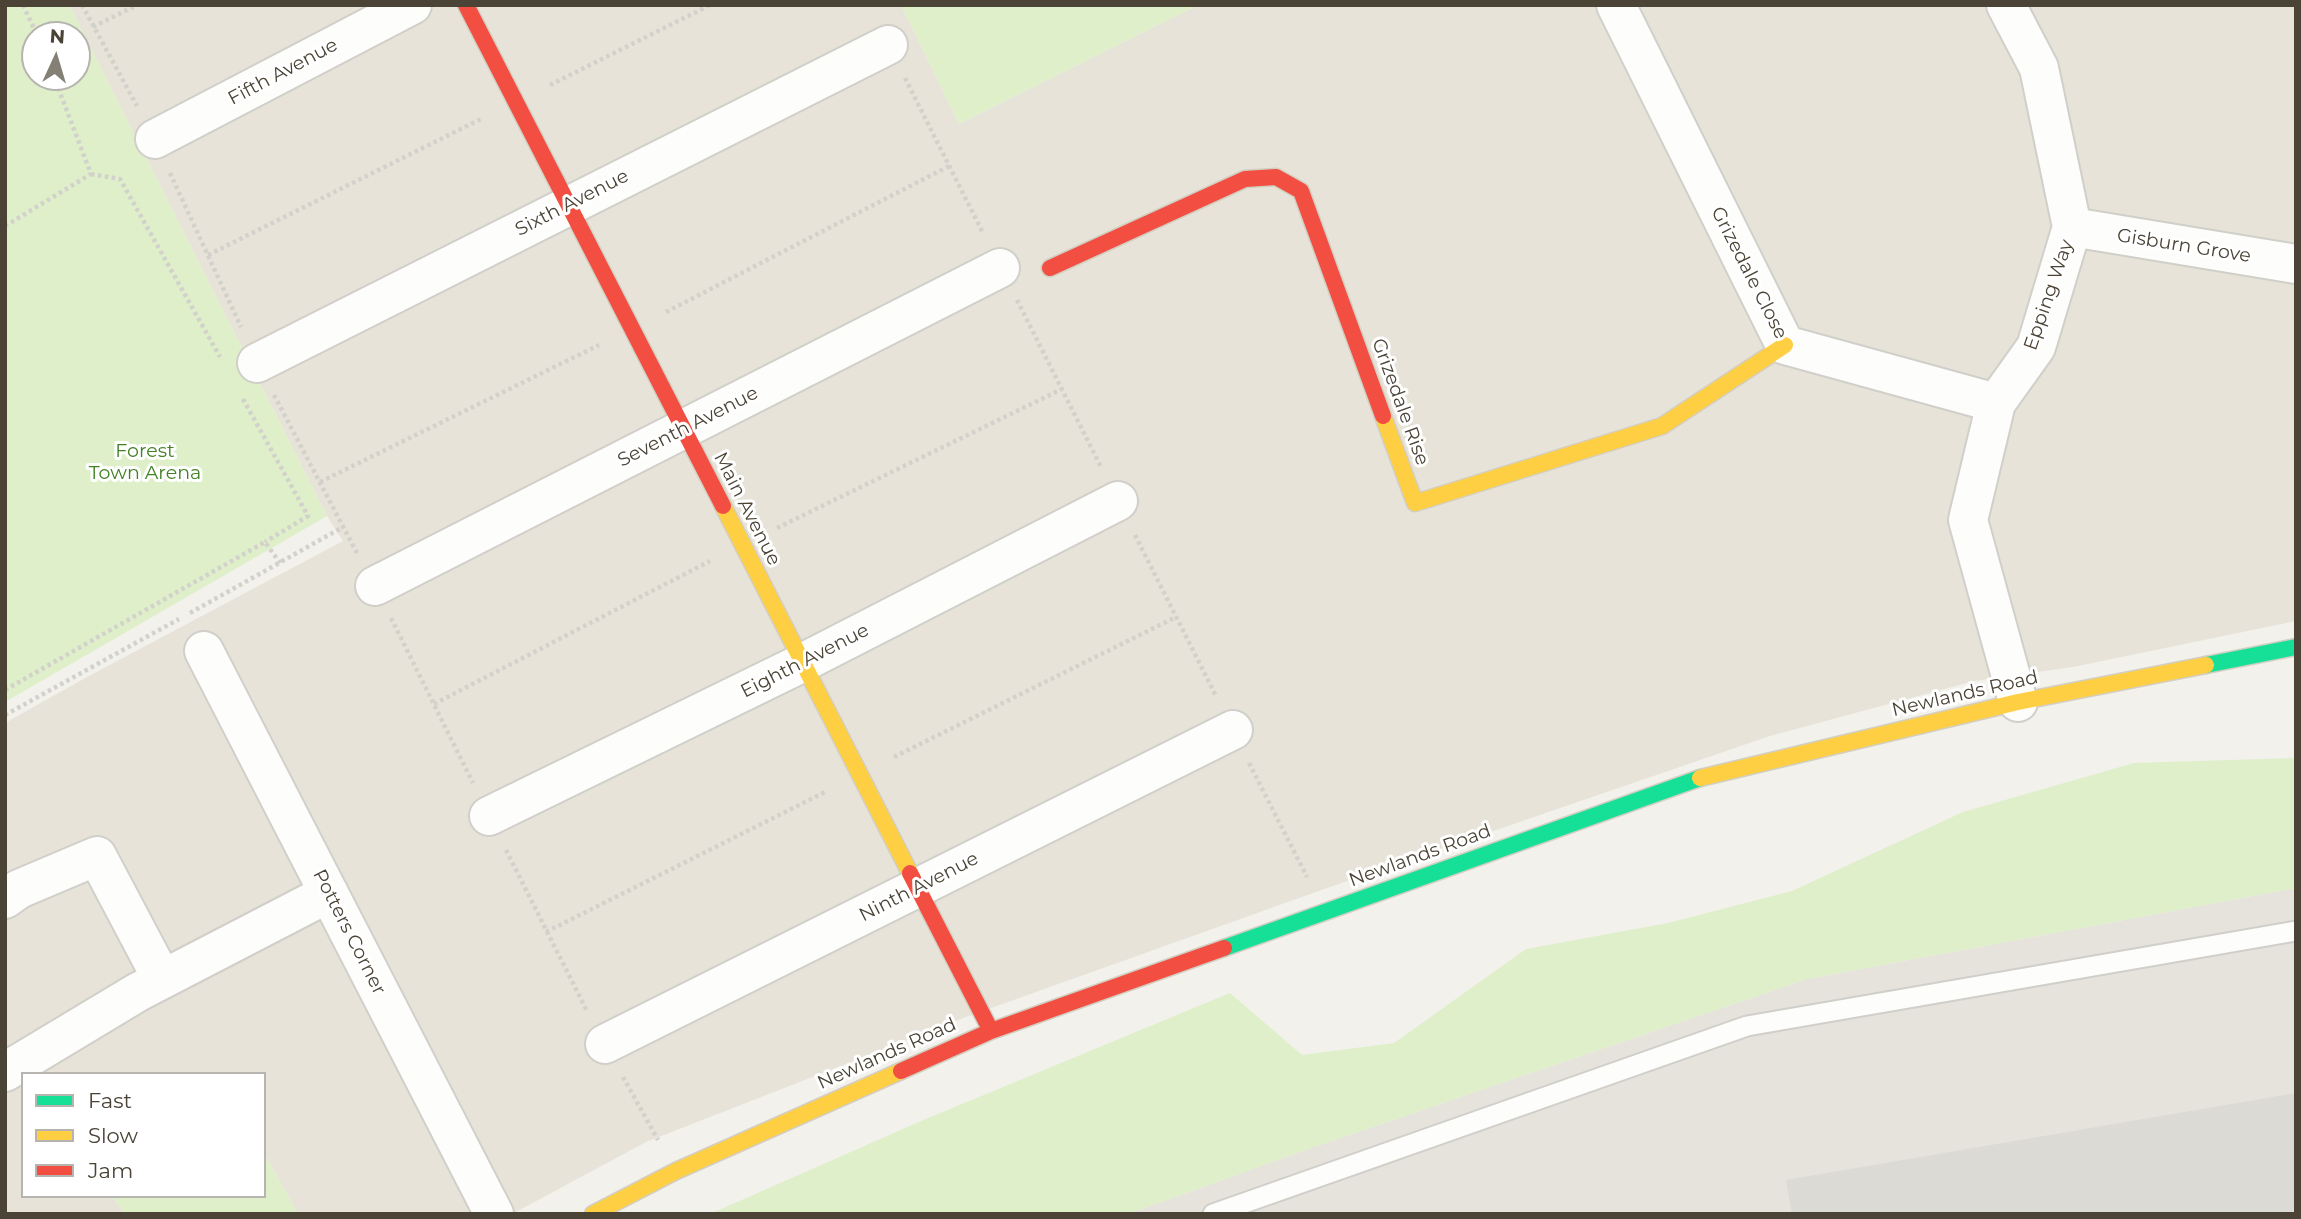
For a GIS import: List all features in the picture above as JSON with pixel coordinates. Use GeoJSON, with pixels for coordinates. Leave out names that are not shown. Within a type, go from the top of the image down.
{"type":"FeatureCollection","features":[{"type":"Feature","properties":{"kind":"street","name":"Fifth Avenue"},"geometry":{"type":"LineString","coordinates":[[155,139],[412,5]]}},
{"type":"Feature","properties":{"kind":"street","name":"Main Avenue"},"geometry":{"type":"LineString","coordinates":[[466,5],[991,1031]]}},
{"type":"Feature","properties":{"kind":"street","name":"Grizedale Close"},"geometry":{"type":"LineString","coordinates":[[1616,5],[1785,345],[1996,403]]}},
{"type":"Feature","properties":{"kind":"street","name":"Epping Way"},"geometry":{"type":"LineString","coordinates":[[2006,5],[2039,68],[2072,228],[2036,347],[1996,403],[1968,520],[2018,702]]}},
{"type":"Feature","properties":{"kind":"street","name":"Sixth Avenue"},"geometry":{"type":"LineString","coordinates":[[240,373],[888,45]]}},
{"type":"Feature","properties":{"kind":"street","name":"Grizedale Rise"},"geometry":{"type":"LineString","coordinates":[[1050,268],[1245,179],[1276,177],[1301,191],[1415,503],[1662,426],[1785,345]]}},
{"type":"Feature","properties":{"kind":"street","name":"Gisburn Grove"},"geometry":{"type":"LineString","coordinates":[[2072,228],[2296,264]]}},
{"type":"Feature","properties":{"kind":"street","name":"Seventh Avenue"},"geometry":{"type":"LineString","coordinates":[[375,586],[1000,268]]}},
{"type":"Feature","properties":{"kind":"street","name":"Eighth Avenue"},"geometry":{"type":"LineString","coordinates":[[489,816],[802,663],[1118,501]]}},
{"type":"Feature","properties":{"kind":"street","name":"Newlands Road"},"geometry":{"type":"LineString","coordinates":[[593,1214],[676,1171],[991,1031],[1696,779],[2018,702],[2296,647]]}},
{"type":"Feature","properties":{"kind":"street","name":"Potters Corner"},"geometry":{"type":"LineString","coordinates":[[204,651],[494,1214]]}},
{"type":"Feature","properties":{"kind":"street","name":"Ninth Avenue"},"geometry":{"type":"LineString","coordinates":[[605,1044],[1233,730]]}},
{"type":"Feature","properties":{"kind":"street"},"geometry":{"type":"LineString","coordinates":[[5,899],[19,888],[97,856],[162,979]]}},
{"type":"Feature","properties":{"kind":"street"},"geometry":{"type":"LineString","coordinates":[[9,1061],[329,893]]}},
{"type":"Feature","properties":{"kind":"lane"},"geometry":{"type":"LineString","coordinates":[[1213,1214],[1747,1026],[2296,931]]}},
{"type":"Feature","properties":{"kind":"path"},"geometry":{"type":"LineString","coordinates":[[23,5],[30,21]]}},
{"type":"Feature","properties":{"kind":"path"},"geometry":{"type":"LineString","coordinates":[[93,27],[137,5]]}},
{"type":"Feature","properties":{"kind":"path"},"geometry":{"type":"LineString","coordinates":[[208,255],[710,5]]}},
{"type":"Feature","properties":{"kind":"path"},"geometry":{"type":"LineString","coordinates":[[888,45],[1324,912]]}},
{"type":"Feature","properties":{"kind":"path"},"geometry":{"type":"LineString","coordinates":[[59,91],[91,174]]}},
{"type":"Feature","properties":{"kind":"path"},"geometry":{"type":"LineString","coordinates":[[5,226],[91,174],[120,179],[240,373],[308,516],[5,690]]}},
{"type":"Feature","properties":{"kind":"path"},"geometry":{"type":"LineString","coordinates":[[5,715],[343,527]]}},
{"type":"Feature","properties":{"kind":"path"},"geometry":{"type":"LineString","coordinates":[[265,542],[280,563]]}},
{"type":"Feature","properties":{"kind":"shaded area"},"geometry":{"type":"Polygon","coordinates":[[[69,5],[901,5],[959,124],[1198,5],[2296,5],[2296,621],[2073,667],[1974,681],[1770,736],[1330,887],[966,1017],[646,1142],[512,1214],[298,1214],[266,1157],[266,1072],[21,1072],[21,1198],[113,1198],[125,1214],[5,1214],[5,723],[343,541],[327,516],[91,49],[91,21],[77,21],[69,5]]]}},
{"type":"Feature","properties":{"kind":"shaded area"},"geometry":{"type":"Polygon","coordinates":[[[2296,888],[2296,1214],[1128,1214],[1314,1147],[1807,979],[2296,888]]]}},
{"type":"Feature","properties":{"kind":"green space","name":"Forest Town Arena"},"geometry":{"type":"Polygon","coordinates":[[[5,5],[69,5],[77,21],[21,21],[21,91],[91,91],[91,49],[327,516],[5,702],[5,5]]]}},
{"type":"Feature","properties":{"kind":"green space"},"geometry":{"type":"Polygon","coordinates":[[[901,5],[1198,5],[959,124],[901,5]]]}},
{"type":"Feature","properties":{"kind":"green space"},"geometry":{"type":"Polygon","coordinates":[[[2296,758],[2296,888],[1807,979],[1314,1147],[1128,1214],[710,1214],[921,1121],[1230,993],[1302,1055],[1394,1043],[1526,949],[1668,923],[1792,891],[1963,812],[2134,763],[2296,758]]]}},
{"type":"Feature","properties":{"kind":"green space"},"geometry":{"type":"Polygon","coordinates":[[[266,1157],[298,1214],[125,1214],[113,1198],[266,1198],[266,1157]]]}},
{"type":"Feature","properties":{"kind":"building"},"geometry":{"type":"Polygon","coordinates":[[[2296,1093],[2296,1214],[1792,1214],[1786,1180],[2296,1093]]]}},
{"type":"Feature","properties":{"kind":"traffic: fast"},"geometry":{"type":"LineString","coordinates":[[2206,665],[2296,647]]}},
{"type":"Feature","properties":{"kind":"traffic: fast"},"geometry":{"type":"LineString","coordinates":[[1224,948],[1700,778]]}},
{"type":"Feature","properties":{"kind":"traffic: slow"},"geometry":{"type":"LineString","coordinates":[[1383,416],[1415,503],[1662,426],[1785,345]]}},
{"type":"Feature","properties":{"kind":"traffic: slow"},"geometry":{"type":"LineString","coordinates":[[723,506],[910,873]]}},
{"type":"Feature","properties":{"kind":"traffic: slow"},"geometry":{"type":"LineString","coordinates":[[1700,778],[2018,702],[2206,665]]}},
{"type":"Feature","properties":{"kind":"traffic: slow"},"geometry":{"type":"LineString","coordinates":[[593,1214],[676,1171],[901,1071]]}},
{"type":"Feature","properties":{"kind":"traffic: jam"},"geometry":{"type":"LineString","coordinates":[[466,5],[723,506]]}},
{"type":"Feature","properties":{"kind":"traffic: jam"},"geometry":{"type":"LineString","coordinates":[[1050,268],[1245,179],[1276,177],[1301,191],[1383,416]]}},
{"type":"Feature","properties":{"kind":"traffic: jam"},"geometry":{"type":"LineString","coordinates":[[910,873],[991,1031]]}},
{"type":"Feature","properties":{"kind":"traffic: jam"},"geometry":{"type":"LineString","coordinates":[[901,1071],[991,1031],[1224,948]]}}]}
